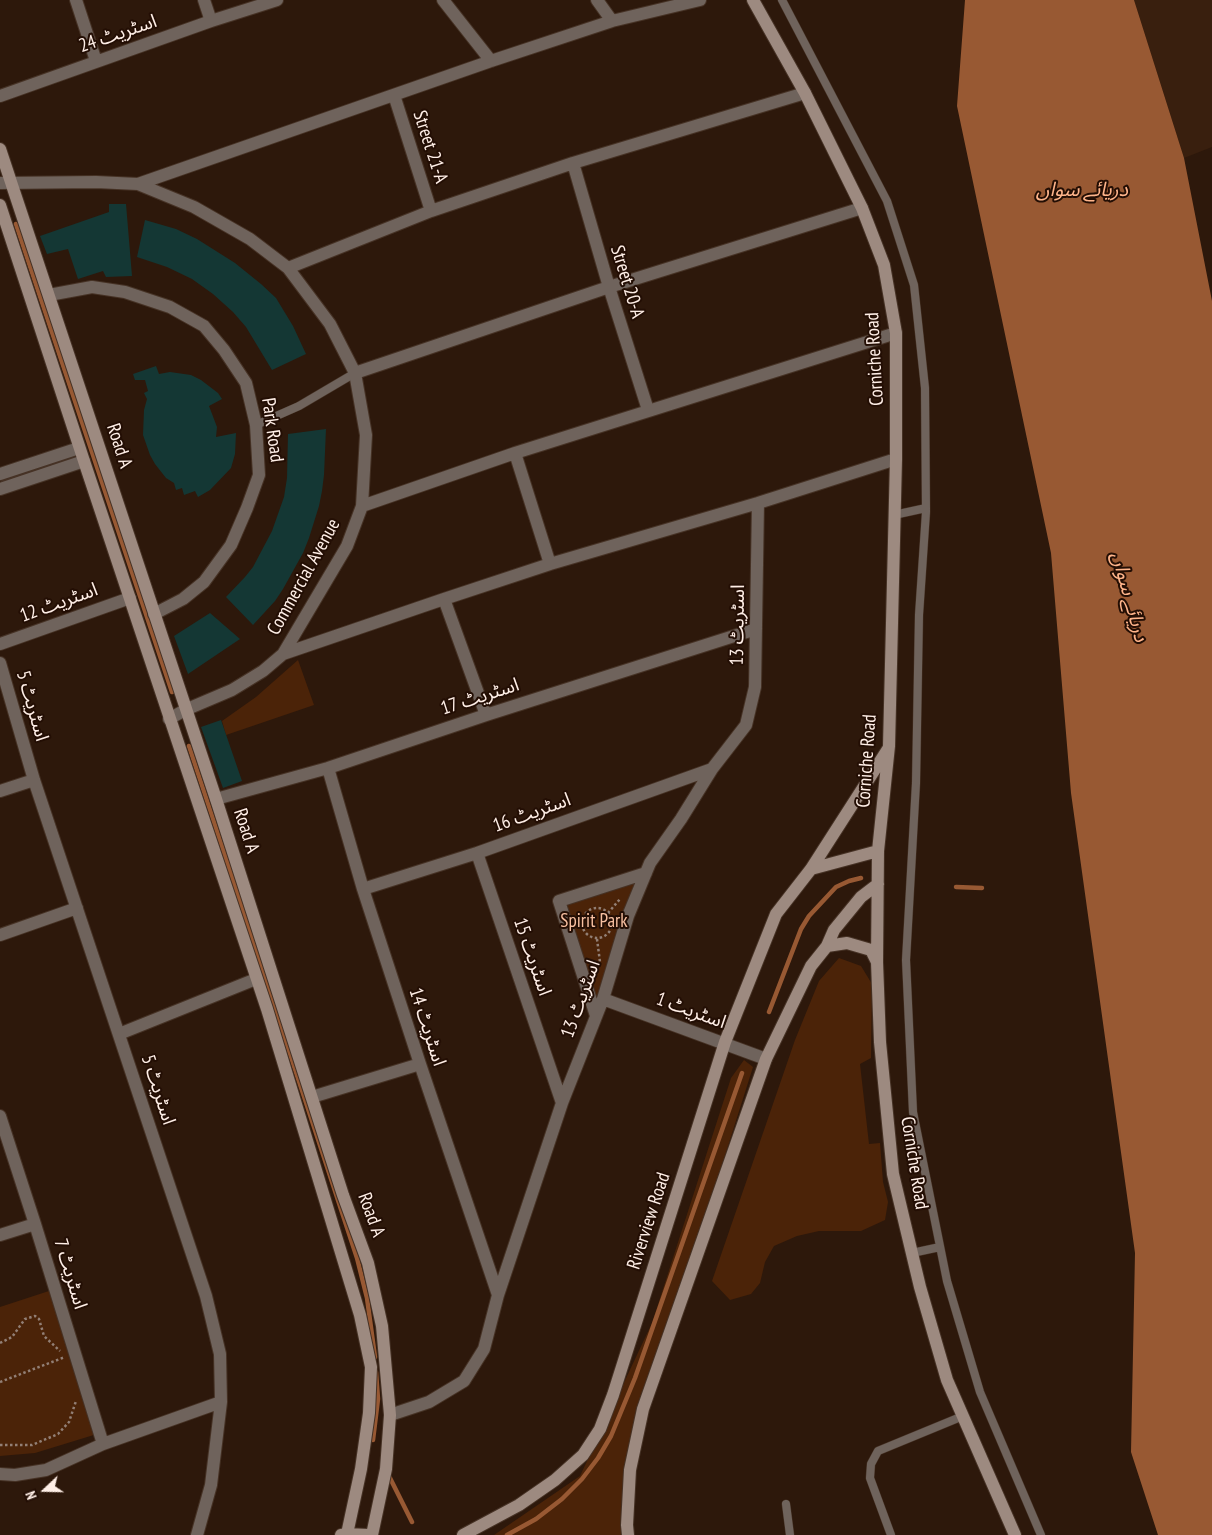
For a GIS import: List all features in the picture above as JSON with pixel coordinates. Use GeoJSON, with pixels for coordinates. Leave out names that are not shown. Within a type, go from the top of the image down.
{"type":"FeatureCollection","features":[{"type":"Feature","properties":{"kind":"street"},"geometry":{"type":"LineString","coordinates":[[76,0],[96,62]]}},
{"type":"Feature","properties":{"kind":"street"},"geometry":{"type":"LineString","coordinates":[[204,0],[211,21]]}},
{"type":"Feature","properties":{"kind":"street","name":"اسٹریٹ 24"},"geometry":{"type":"LineString","coordinates":[[0,96],[211,21],[277,0]]}},
{"type":"Feature","properties":{"kind":"street"},"geometry":{"type":"LineString","coordinates":[[443,0],[491,61]]}},
{"type":"Feature","properties":{"kind":"street"},"geometry":{"type":"LineString","coordinates":[[597,0],[612,21]]}},
{"type":"Feature","properties":{"kind":"street"},"geometry":{"type":"LineString","coordinates":[[138,184],[491,61],[612,21],[700,0]]}},
{"type":"Feature","properties":{"kind":"street","name":"Corniche Road"},"geometry":{"type":"LineString","coordinates":[[753,0],[806,93],[862,208],[884,265],[896,333],[896,459],[889,746],[878,851],[877,962],[880,1042],[893,1174],[912,1253],[947,1380],[1015,1535]]}},
{"type":"Feature","properties":{"kind":"street"},"geometry":{"type":"LineString","coordinates":[[288,268],[431,211],[574,163],[806,93]]}},
{"type":"Feature","properties":{"kind":"street","name":"Street 21-A"},"geometry":{"type":"LineString","coordinates":[[394,95],[431,211]]}},
{"type":"Feature","properties":{"kind":"street","name":"Road A"},"geometry":{"type":"LineString","coordinates":[[0,149],[5,183],[49,295],[216,799],[343,1195],[368,1262],[382,1326],[390,1415],[386,1470],[370,1535]]}},
{"type":"Feature","properties":{"kind":"street","name":"Street 20-A"},"geometry":{"type":"LineString","coordinates":[[574,163],[608,287],[648,410]]}},
{"type":"Feature","properties":{"kind":"street","name":"Commercial Avenue"},"geometry":{"type":"LineString","coordinates":[[5,183],[96,182],[138,184],[194,207],[250,239],[288,268],[330,324],[355,373],[366,435],[362,506],[347,546],[284,654],[263,671],[232,690],[169,719]]}},
{"type":"Feature","properties":{"kind":"street","name":"Road A"},"geometry":{"type":"LineString","coordinates":[[0,205],[79,448],[267,1009],[360,1315],[371,1367],[370,1413],[361,1469],[344,1534]]}},
{"type":"Feature","properties":{"kind":"street"},"geometry":{"type":"LineString","coordinates":[[355,373],[608,287],[862,208]]}},
{"type":"Feature","properties":{"kind":"street","name":"Park Road"},"geometry":{"type":"LineString","coordinates":[[49,295],[92,287],[125,292],[170,307],[204,326],[224,350],[246,383],[256,425],[259,475],[247,508],[231,545],[204,582],[183,599],[154,614]]}},
{"type":"Feature","properties":{"kind":"street"},"geometry":{"type":"LineString","coordinates":[[362,506],[515,453],[896,333]]}},
{"type":"Feature","properties":{"kind":"street"},"geometry":{"type":"LineString","coordinates":[[0,474],[79,448]]}},
{"type":"Feature","properties":{"kind":"street"},"geometry":{"type":"LineString","coordinates":[[515,453],[550,564]]}},
{"type":"Feature","properties":{"kind":"street"},"geometry":{"type":"LineString","coordinates":[[284,654],[444,598],[550,564],[758,503],[896,459]]}},
{"type":"Feature","properties":{"kind":"street"},"geometry":{"type":"LineString","coordinates":[[0,489],[84,462]]}},
{"type":"Feature","properties":{"kind":"street","name":"اسٹریٹ 13"},"geometry":{"type":"LineString","coordinates":[[390,1415],[429,1402],[464,1381],[484,1349],[498,1295],[562,1103],[603,999],[628,916],[650,863],[681,820],[712,769],[746,725],[756,687],[758,503]]}},
{"type":"Feature","properties":{"kind":"street","name":"اسٹریٹ 12"},"geometry":{"type":"LineString","coordinates":[[0,644],[130,598]]}},
{"type":"Feature","properties":{"kind":"street"},"geometry":{"type":"LineString","coordinates":[[444,598],[486,715]]}},
{"type":"Feature","properties":{"kind":"street","name":"اسٹریٹ 17"},"geometry":{"type":"LineString","coordinates":[[216,799],[328,768],[486,715],[756,629]]}},
{"type":"Feature","properties":{"kind":"street","name":"اسٹریٹ 5"},"geometry":{"type":"LineString","coordinates":[[0,664],[34,780],[206,1296],[220,1354],[221,1402],[211,1485],[197,1535]]}},
{"type":"Feature","properties":{"kind":"street","name":"Riverview Road"},"geometry":{"type":"LineString","coordinates":[[463,1535],[519,1504],[556,1480],[583,1455],[600,1429],[613,1395],[725,1042],[776,914],[811,869],[889,746]]}},
{"type":"Feature","properties":{"kind":"street","name":"اسٹریٹ 14"},"geometry":{"type":"LineString","coordinates":[[328,768],[362,889],[498,1295]]}},
{"type":"Feature","properties":{"kind":"street","name":"اسٹریٹ 16"},"geometry":{"type":"LineString","coordinates":[[362,889],[477,853],[712,769]]}},
{"type":"Feature","properties":{"kind":"street"},"geometry":{"type":"LineString","coordinates":[[0,791],[34,780]]}},
{"type":"Feature","properties":{"kind":"street"},"geometry":{"type":"LineString","coordinates":[[811,869],[878,851]]}},
{"type":"Feature","properties":{"kind":"street","name":"اسٹریٹ 15"},"geometry":{"type":"LineString","coordinates":[[477,853],[562,1103]]}},
{"type":"Feature","properties":{"kind":"street"},"geometry":{"type":"LineString","coordinates":[[596,1016],[559,902],[646,873]]}},
{"type":"Feature","properties":{"kind":"street"},"geometry":{"type":"LineString","coordinates":[[628,1535],[630,1470],[643,1409],[766,1058],[812,966],[827,946],[834,930],[860,897],[878,884]]}},
{"type":"Feature","properties":{"kind":"street"},"geometry":{"type":"LineString","coordinates":[[0,935],[77,908]]}},
{"type":"Feature","properties":{"kind":"street"},"geometry":{"type":"LineString","coordinates":[[827,946],[847,943],[871,950],[877,962]]}},
{"type":"Feature","properties":{"kind":"street"},"geometry":{"type":"LineString","coordinates":[[120,1034],[256,979]]}},
{"type":"Feature","properties":{"kind":"street","name":"اسٹریٹ 1"},"geometry":{"type":"LineString","coordinates":[[603,999],[766,1058]]}},
{"type":"Feature","properties":{"kind":"street"},"geometry":{"type":"LineString","coordinates":[[312,1097],[420,1064]]}},
{"type":"Feature","properties":{"kind":"street","name":"اسٹریٹ 7"},"geometry":{"type":"LineString","coordinates":[[0,1116],[36,1224],[68,1358],[103,1444]]}},
{"type":"Feature","properties":{"kind":"street"},"geometry":{"type":"LineString","coordinates":[[0,1235],[36,1224]]}},
{"type":"Feature","properties":{"kind":"street"},"geometry":{"type":"LineString","coordinates":[[0,1474],[14,1476],[46,1470],[103,1444],[221,1402]]}},
{"type":"Feature","properties":{"kind":"street"},"geometry":{"type":"LineString","coordinates":[[344,1534],[370,1535]]}},
{"type":"Feature","properties":{"kind":"lane"},"geometry":{"type":"LineString","coordinates":[[782,0],[887,201],[914,285],[925,388],[926,508],[919,615],[916,783],[906,960],[913,1112],[947,1281],[980,1392],[1041,1535]]}},
{"type":"Feature","properties":{"kind":"lane"},"geometry":{"type":"LineString","coordinates":[[256,425],[299,406],[355,373]]}},
{"type":"Feature","properties":{"kind":"lane"},"geometry":{"type":"LineString","coordinates":[[894,515],[926,508]]}},
{"type":"Feature","properties":{"kind":"lane"},"geometry":{"type":"LineString","coordinates":[[912,1253],[940,1246]]}},
{"type":"Feature","properties":{"kind":"lane"},"geometry":{"type":"LineString","coordinates":[[891,1535],[870,1478],[872,1464],[878,1451],[963,1416]]}},
{"type":"Feature","properties":{"kind":"lane"},"geometry":{"type":"LineString","coordinates":[[786,1504],[790,1535]]}},
{"type":"Feature","properties":{"kind":"path"},"geometry":{"type":"LineString","coordinates":[[608,913],[618,900],[624,898],[620,881]]}},
{"type":"Feature","properties":{"kind":"path"},"geometry":{"type":"LineString","coordinates":[[599,908],[608,913],[612,927],[606,935],[602,938],[592,938],[584,932],[581,922],[589,910],[599,908]]}},
{"type":"Feature","properties":{"kind":"path"},"geometry":{"type":"LineString","coordinates":[[0,1343],[12,1337],[25,1319],[35,1316],[39,1319],[44,1336],[68,1358],[0,1382]]}},
{"type":"Feature","properties":{"kind":"path"},"geometry":{"type":"LineString","coordinates":[[0,1445],[32,1445],[58,1434],[69,1422],[76,1399]]}},
{"type":"Feature","properties":{"kind":"shaded area"},"geometry":{"type":"Polygon","coordinates":[[[1134,0],[1212,0],[1212,147],[1184,158],[1134,0]]]}},
{"type":"Feature","properties":{"kind":"green space"},"geometry":{"type":"Polygon","coordinates":[[[298,660],[314,705],[226,735],[222,721],[256,697],[298,660]]]}},
{"type":"Feature","properties":{"kind":"green space","name":"Spirit Park"},"geometry":{"type":"Polygon","coordinates":[[[636,879],[595,1012],[560,906],[636,879]]]}},
{"type":"Feature","properties":{"kind":"green space"},"geometry":{"type":"Polygon","coordinates":[[[839,958],[861,966],[872,984],[871,1058],[860,1064],[869,1144],[880,1143],[883,1182],[888,1202],[885,1220],[861,1231],[819,1231],[797,1236],[774,1246],[765,1262],[760,1283],[751,1294],[730,1300],[712,1281],[795,1040],[819,981],[839,958]]]}},
{"type":"Feature","properties":{"kind":"green space"},"geometry":{"type":"Polygon","coordinates":[[[744,1060],[753,1067],[666,1342],[622,1495],[624,1535],[494,1535],[580,1476],[652,1323],[731,1078],[744,1060]]]}},
{"type":"Feature","properties":{"kind":"green space"},"geometry":{"type":"Polygon","coordinates":[[[52,1290],[97,1434],[35,1453],[0,1456],[0,1307],[52,1290]]]}},
{"type":"Feature","properties":{"kind":"water","name":"دریائے سواں"},"geometry":{"type":"Polygon","coordinates":[[[965,0],[1134,0],[1184,158],[1212,301],[1212,1535],[1158,1535],[1131,1452],[1135,1253],[1071,793],[1051,553],[957,106],[965,0]]]}},
{"type":"Feature","properties":{"kind":"building"},"geometry":{"type":"Polygon","coordinates":[[[109,204],[126,204],[132,276],[106,277],[103,271],[78,279],[68,249],[47,254],[40,236],[109,212],[109,204]]]}},
{"type":"Feature","properties":{"kind":"building"},"geometry":{"type":"Polygon","coordinates":[[[145,220],[176,229],[197,239],[235,263],[261,284],[276,298],[293,326],[306,354],[272,370],[246,327],[213,294],[192,279],[167,267],[137,257],[145,220]]]}},
{"type":"Feature","properties":{"kind":"building"},"geometry":{"type":"Polygon","coordinates":[[[156,366],[159,374],[170,372],[191,375],[218,393],[222,399],[209,406],[217,427],[216,437],[236,433],[235,454],[231,468],[210,490],[198,497],[195,491],[184,495],[182,488],[176,490],[174,483],[166,478],[155,464],[143,435],[144,410],[147,399],[144,393],[148,391],[145,380],[135,380],[133,374],[156,366]]]}},
{"type":"Feature","properties":{"kind":"building"},"geometry":{"type":"Polygon","coordinates":[[[326,429],[322,491],[309,538],[283,589],[275,601],[253,625],[226,597],[253,567],[272,531],[284,497],[287,478],[288,434],[326,429]]]}},
{"type":"Feature","properties":{"kind":"building"},"geometry":{"type":"Polygon","coordinates":[[[210,613],[240,639],[188,674],[174,636],[210,613]]]}},
{"type":"Feature","properties":{"kind":"building"},"geometry":{"type":"Polygon","coordinates":[[[221,720],[242,781],[223,788],[201,727],[221,720]]]}},
{"type":"Feature","properties":{"kind":"waterway"},"geometry":{"type":"LineString","coordinates":[[16,224],[172,692]]}},
{"type":"Feature","properties":{"kind":"waterway"},"geometry":{"type":"LineString","coordinates":[[189,746],[357,1258],[367,1298],[375,1357]]}},
{"type":"Feature","properties":{"kind":"waterway"},"geometry":{"type":"LineString","coordinates":[[769,1012],[801,929],[809,916],[836,887],[861,878]]}},
{"type":"Feature","properties":{"kind":"waterway"},"geometry":{"type":"LineString","coordinates":[[956,887],[982,888]]}},
{"type":"Feature","properties":{"kind":"waterway"},"geometry":{"type":"LineString","coordinates":[[507,1535],[536,1519],[562,1499],[582,1479],[598,1458],[611,1436],[635,1378],[742,1073]]}},
{"type":"Feature","properties":{"kind":"waterway"},"geometry":{"type":"LineString","coordinates":[[373,1440],[378,1399],[376,1372]]}},
{"type":"Feature","properties":{"kind":"waterway"},"geometry":{"type":"LineString","coordinates":[[390,1478],[412,1522]]}}]}
